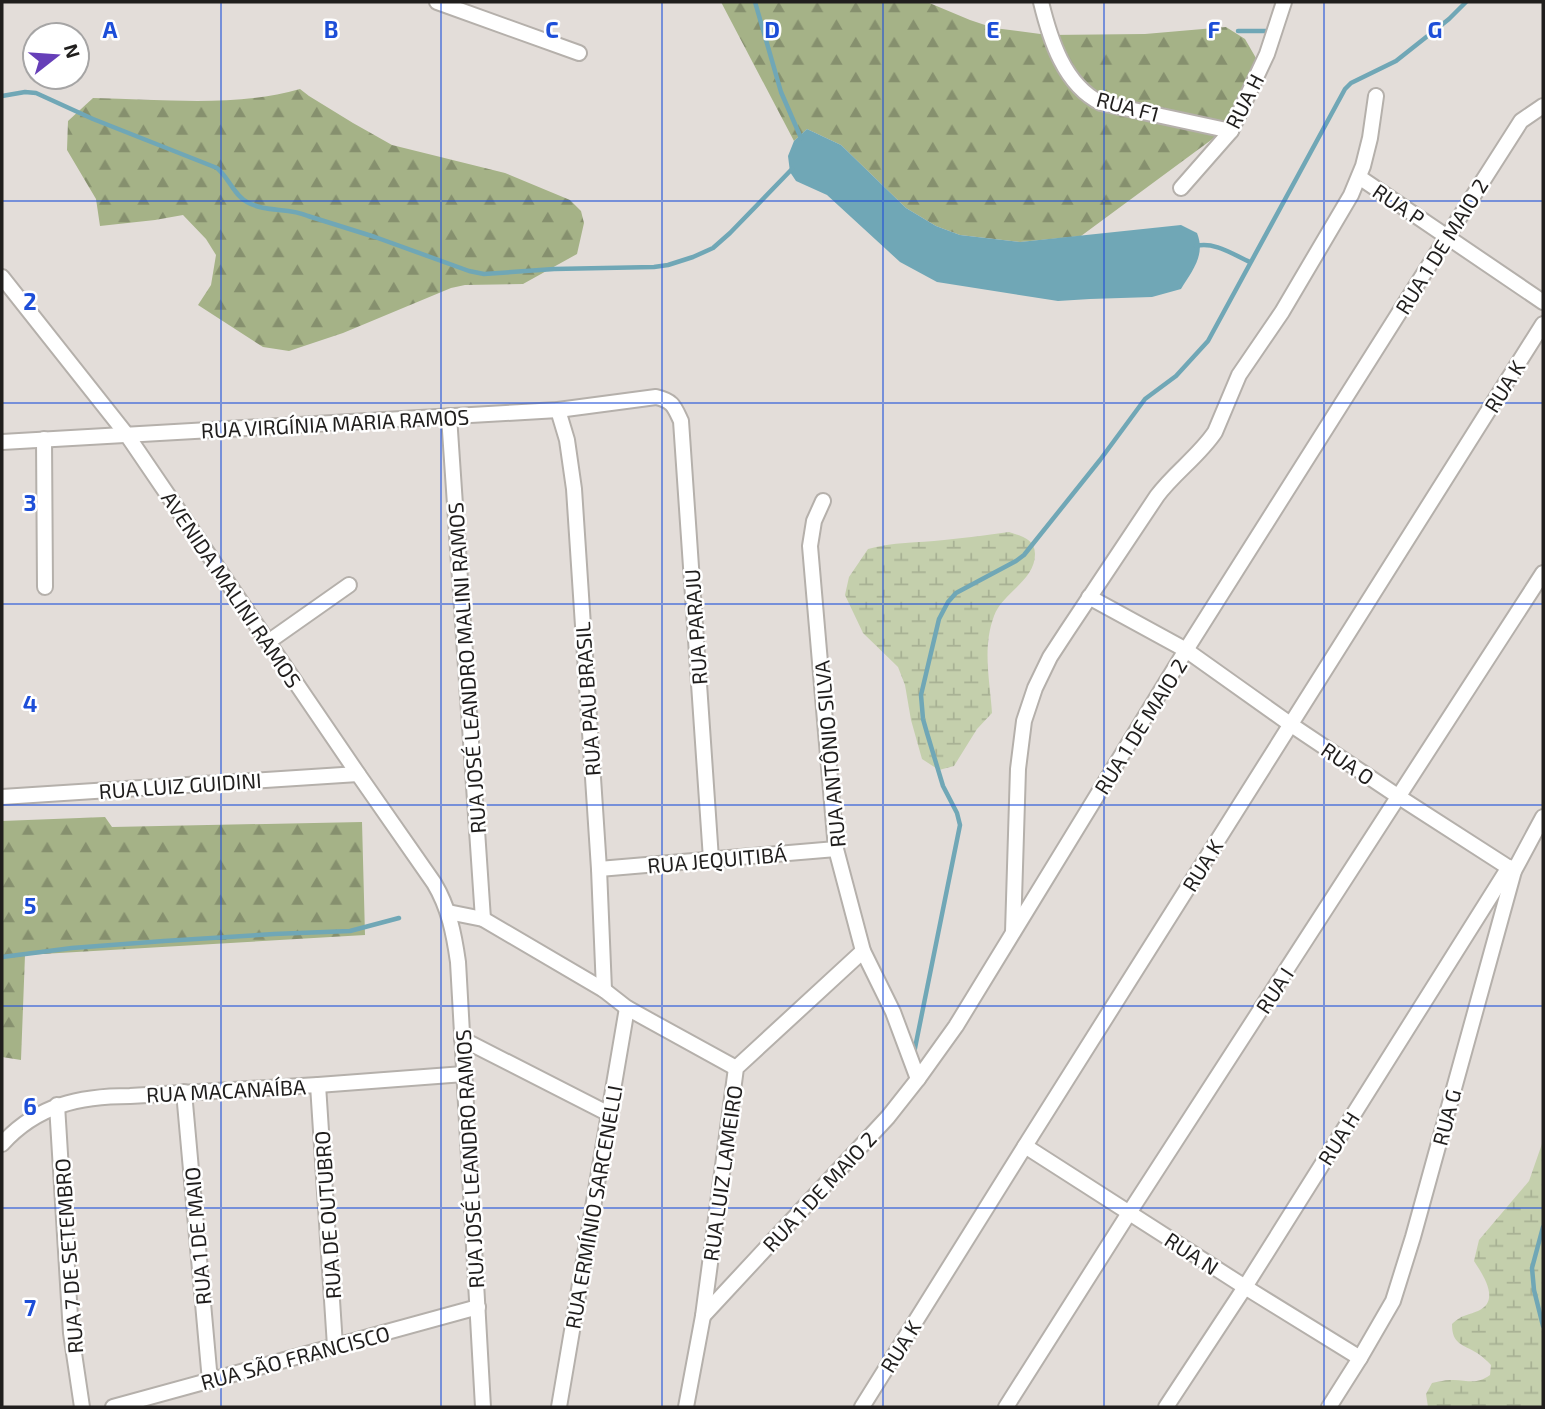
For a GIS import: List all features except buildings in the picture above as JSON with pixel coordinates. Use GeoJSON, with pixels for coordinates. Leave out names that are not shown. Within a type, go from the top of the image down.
{"type":"FeatureCollection","features":[{"type":"Feature","properties":{"kind":"street"},"geometry":{"type":"LineString","coordinates":[[437,2],[579,53]]}},
{"type":"Feature","properties":{"kind":"street","name":"RUA F1"},"geometry":{"type":"LineString","coordinates":[[1041,2],[1067,72],[1090,98],[1101,103],[1231,131]]}},
{"type":"Feature","properties":{"kind":"street","name":"RUA H"},"geometry":{"type":"LineString","coordinates":[[1181,188],[1231,131],[1267,54],[1284,2]]}},
{"type":"Feature","properties":{"kind":"street"},"geometry":{"type":"LineString","coordinates":[[1013,933],[1018,769],[1024,721],[1035,688],[1050,657],[1166,483],[1210,441],[1239,375],[1282,312],[1359,177],[1370,138],[1376,96]]}},
{"type":"Feature","properties":{"kind":"street","name":"RUA 1 DE MAIO 2"},"geometry":{"type":"LineString","coordinates":[[703,1315],[888,1116],[956,1026],[1186,650],[1447,237],[1521,121],[1541,107]]}},
{"type":"Feature","properties":{"kind":"street","name":"RUA P"},"geometry":{"type":"LineString","coordinates":[[1359,177],[1543,302]]}},
{"type":"Feature","properties":{"kind":"street","name":"AVENIDA MALINI RAMOS"},"geometry":{"type":"LineString","coordinates":[[2,277],[127,435],[434,883],[448,912]]}},
{"type":"Feature","properties":{"kind":"street","name":"RUA K"},"geometry":{"type":"LineString","coordinates":[[862,1407],[1543,324]]}},
{"type":"Feature","properties":{"kind":"street","name":"RUA VIRGÍNIA MARIA RAMOS"},"geometry":{"type":"LineString","coordinates":[[2,442],[558,410],[656,397],[667,400]]}},
{"type":"Feature","properties":{"kind":"street","name":"RUA PARAJU"},"geometry":{"type":"LineString","coordinates":[[667,400],[675,406],[681,421],[711,859]]}},
{"type":"Feature","properties":{"kind":"street","name":"RUA PAU BRASIL"},"geometry":{"type":"LineString","coordinates":[[558,410],[566,440],[573,489],[599,869],[604,990]]}},
{"type":"Feature","properties":{"kind":"street","name":"RUA JOSÉ LEANDRO MALINI RAMOS"},"geometry":{"type":"LineString","coordinates":[[449,416],[484,919]]}},
{"type":"Feature","properties":{"kind":"street"},"geometry":{"type":"LineString","coordinates":[[44,439],[45,587]]}},
{"type":"Feature","properties":{"kind":"street","name":"RUA ANTÔNIO SILVA"},"geometry":{"type":"LineString","coordinates":[[823,501],[814,521],[810,546],[836,849],[863,951],[893,1012],[918,1079]]}},
{"type":"Feature","properties":{"kind":"street","name":"RUA I"},"geometry":{"type":"LineString","coordinates":[[1006,1407],[1543,573]]}},
{"type":"Feature","properties":{"kind":"street"},"geometry":{"type":"LineString","coordinates":[[268,642],[348,585]]}},
{"type":"Feature","properties":{"kind":"street","name":"RUA O"},"geometry":{"type":"LineString","coordinates":[[1089,597],[1186,650],[1290,724],[1511,869]]}},
{"type":"Feature","properties":{"kind":"street","name":"RUA LUIZ GUIDINI"},"geometry":{"type":"LineString","coordinates":[[2,797],[358,774]]}},
{"type":"Feature","properties":{"kind":"street","name":"RUA G"},"geometry":{"type":"LineString","coordinates":[[1329,1407],[1393,1301],[1403,1273],[1511,869],[1543,817]]}},
{"type":"Feature","properties":{"kind":"street","name":"RUA JEQUITIBÁ"},"geometry":{"type":"LineString","coordinates":[[599,869],[836,849]]}},
{"type":"Feature","properties":{"kind":"street","name":"RUA H"},"geometry":{"type":"LineString","coordinates":[[1166,1407],[1511,869]]}},
{"type":"Feature","properties":{"kind":"street"},"geometry":{"type":"LineString","coordinates":[[448,912],[484,919],[604,990],[627,1008],[736,1068]]}},
{"type":"Feature","properties":{"kind":"street","name":"RUA JOSÉ LEANDRO RAMOS"},"geometry":{"type":"LineString","coordinates":[[448,912],[455,936],[458,962],[483,1407]]}},
{"type":"Feature","properties":{"kind":"street","name":"RUA LUIZ LAMEIRO"},"geometry":{"type":"LineString","coordinates":[[686,1407],[703,1315],[736,1068],[863,951]]}},
{"type":"Feature","properties":{"kind":"street","name":"RUA ERMÍNIO SARCENELLI"},"geometry":{"type":"LineString","coordinates":[[559,1407],[627,1008]]}},
{"type":"Feature","properties":{"kind":"street"},"geometry":{"type":"LineString","coordinates":[[462,1040],[609,1114]]}},
{"type":"Feature","properties":{"kind":"street","name":"RUA MACANAÍBA"},"geometry":{"type":"LineString","coordinates":[[2,1144],[31,1119],[57,1105],[100,1096],[318,1085],[464,1074]]}},
{"type":"Feature","properties":{"kind":"street","name":"RUA DE OUTUBRO"},"geometry":{"type":"LineString","coordinates":[[318,1085],[335,1346]]}},
{"type":"Feature","properties":{"kind":"street","name":"RUA 1 DE MAIO"},"geometry":{"type":"LineString","coordinates":[[184,1092],[209,1381]]}},
{"type":"Feature","properties":{"kind":"street","name":"RUA 7 DE SETEMBRO"},"geometry":{"type":"LineString","coordinates":[[57,1105],[71,1334],[82,1407]]}},
{"type":"Feature","properties":{"kind":"street","name":"RUA N"},"geometry":{"type":"LineString","coordinates":[[1025,1146],[1360,1358]]}},
{"type":"Feature","properties":{"kind":"street","name":"RUA SÃO FRANCISCO"},"geometry":{"type":"LineString","coordinates":[[113,1407],[478,1307]]}},
{"type":"Feature","properties":{"kind":"green space"},"geometry":{"type":"Polygon","coordinates":[[[721,2],[927,2],[994,28],[1048,35],[1145,34],[1226,27],[1245,39],[1264,72],[1222,132],[1081,236],[1020,242],[960,235],[936,226],[906,208],[841,145],[807,129],[794,141],[721,2]]]}},
{"type":"Feature","properties":{"kind":"green space"},"geometry":{"type":"Polygon","coordinates":[[[300,89],[392,145],[505,173],[570,200],[581,211],[584,223],[577,254],[523,284],[465,285],[451,288],[343,333],[289,351],[263,347],[198,305],[211,285],[216,255],[206,239],[183,215],[100,226],[96,199],[67,150],[68,121],[93,98],[171,101],[249,99],[300,89]]]}},
{"type":"Feature","properties":{"kind":"green space"},"geometry":{"type":"Polygon","coordinates":[[[1009,532],[1030,542],[1035,554],[1030,572],[998,608],[990,628],[988,665],[992,713],[977,729],[954,766],[939,770],[922,759],[905,685],[898,667],[863,633],[845,595],[849,577],[868,549],[1009,532]]]}},
{"type":"Feature","properties":{"kind":"green space"},"geometry":{"type":"Polygon","coordinates":[[[105,817],[112,827],[362,822],[365,935],[25,955],[21,1060],[2,1057],[2,821],[105,817]]]}},
{"type":"Feature","properties":{"kind":"green space"},"geometry":{"type":"Polygon","coordinates":[[[1543,1141],[1543,1407],[1428,1407],[1426,1394],[1432,1383],[1448,1380],[1475,1381],[1490,1375],[1491,1365],[1456,1340],[1452,1324],[1485,1307],[1488,1301],[1488,1288],[1474,1261],[1479,1240],[1529,1181],[1543,1141]]]}},
{"type":"Feature","properties":{"kind":"water"},"geometry":{"type":"Polygon","coordinates":[[[807,129],[841,145],[906,208],[936,226],[960,235],[1020,242],[1181,225],[1197,233],[1199,256],[1181,289],[1152,297],[1058,301],[937,282],[900,262],[827,195],[796,181],[790,172],[788,156],[794,141],[807,129]]]}},
{"type":"Feature","properties":{"kind":"waterway"},"geometry":{"type":"LineString","coordinates":[[755,2],[781,92],[801,138]]}},
{"type":"Feature","properties":{"kind":"waterway"},"geometry":{"type":"LineString","coordinates":[[914,1053],[960,825],[943,786],[923,719],[921,695],[939,619],[956,593],[1024,555],[1145,399],[1176,376],[1208,341],[1345,89],[1351,83],[1396,61],[1466,2]]}},
{"type":"Feature","properties":{"kind":"waterway"},"geometry":{"type":"LineString","coordinates":[[1238,31],[1272,31]]}},
{"type":"Feature","properties":{"kind":"waterway"},"geometry":{"type":"LineString","coordinates":[[2,96],[36,93],[93,119],[217,168],[239,195],[254,205],[300,213],[484,274],[554,269],[654,267],[693,257],[713,248],[730,233],[792,169]]}},
{"type":"Feature","properties":{"kind":"waterway"},"geometry":{"type":"LineString","coordinates":[[1196,246],[1217,247],[1250,262]]}},
{"type":"Feature","properties":{"kind":"waterway"},"geometry":{"type":"LineString","coordinates":[[2,957],[164,941],[350,931],[399,918]]}},
{"type":"Feature","properties":{"kind":"waterway"},"geometry":{"type":"LineString","coordinates":[[1543,1227],[1532,1268],[1534,1290],[1543,1326]]}}]}
